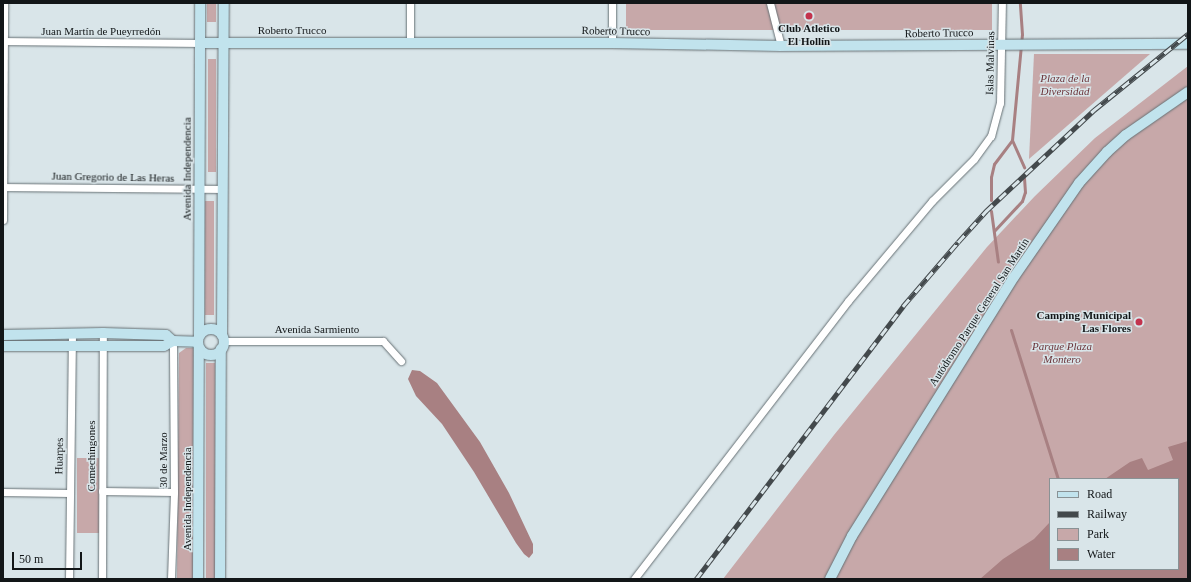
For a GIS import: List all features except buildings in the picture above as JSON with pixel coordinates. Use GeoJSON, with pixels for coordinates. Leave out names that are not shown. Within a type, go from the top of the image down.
{"type":"FeatureCollection","features":[{"type":"Feature","properties":{"kind":"main road","name":"Avenida Independencia"},"geometry":{"type":"LineString","coordinates":[[198,579],[200,3]]}},
{"type":"Feature","properties":{"kind":"main road"},"geometry":{"type":"LineString","coordinates":[[220,579],[224,3]]}},
{"type":"Feature","properties":{"kind":"main road","name":"Roberto Trucco"},"geometry":{"type":"LineString","coordinates":[[200,43],[612,43],[781,46],[1188,44]]}},
{"type":"Feature","properties":{"kind":"main road","name":"Autódromo Parque General San Martín"},"geometry":{"type":"LineString","coordinates":[[830,579],[852,536],[1014,277],[1079,184],[1107,152],[1126,135],[1188,92]]}},
{"type":"Feature","properties":{"kind":"main road"},"geometry":{"type":"LineString","coordinates":[[198,342],[202,332],[209,329],[216,330],[222,342]]}},
{"type":"Feature","properties":{"kind":"main road"},"geometry":{"type":"LineString","coordinates":[[3,335],[103,333],[166,336],[173,341]]}},
{"type":"Feature","properties":{"kind":"main road"},"geometry":{"type":"LineString","coordinates":[[3,346],[164,346],[173,341],[198,342]]}},
{"type":"Feature","properties":{"kind":"main road"},"geometry":{"type":"LineString","coordinates":[[198,342],[205,354],[212,355],[222,342]]}},
{"type":"Feature","properties":{"kind":"street"},"geometry":{"type":"LineString","coordinates":[[3,220],[4,3]]}},
{"type":"Feature","properties":{"kind":"street"},"geometry":{"type":"LineString","coordinates":[[410,3],[410,43]]}},
{"type":"Feature","properties":{"kind":"street"},"geometry":{"type":"LineString","coordinates":[[612,3],[612,43]]}},
{"type":"Feature","properties":{"kind":"street"},"geometry":{"type":"LineString","coordinates":[[770,3],[781,46]]}},
{"type":"Feature","properties":{"kind":"street","name":"Islas Malvinas"},"geometry":{"type":"LineString","coordinates":[[634,579],[848,301],[932,200],[984,148],[996,123],[1000,103],[1002,3]]}},
{"type":"Feature","properties":{"kind":"street","name":"Juan Martín de Pueyrredón"},"geometry":{"type":"LineString","coordinates":[[4,41],[200,43]]}},
{"type":"Feature","properties":{"kind":"street","name":"Juan Gregorio de Las Heras"},"geometry":{"type":"LineString","coordinates":[[3,187],[222,190]]}},
{"type":"Feature","properties":{"kind":"street","name":"Comechingones"},"geometry":{"type":"LineString","coordinates":[[102,579],[103,333]]}},
{"type":"Feature","properties":{"kind":"street","name":"Huarpes"},"geometry":{"type":"LineString","coordinates":[[69,579],[72,334]]}},
{"type":"Feature","properties":{"kind":"street","name":"30 de Marzo"},"geometry":{"type":"LineString","coordinates":[[171,579],[174,492],[173,341]]}},
{"type":"Feature","properties":{"kind":"street","name":"Avenida Sarmiento"},"geometry":{"type":"LineString","coordinates":[[222,342],[383,341],[401,361]]}},
{"type":"Feature","properties":{"kind":"street"},"geometry":{"type":"LineString","coordinates":[[102,491],[174,492]]}},
{"type":"Feature","properties":{"kind":"street"},"geometry":{"type":"LineString","coordinates":[[3,492],[70,493]]}},
{"type":"Feature","properties":{"kind":"green space"},"geometry":{"type":"Polygon","coordinates":[[[207,3],[216,3],[216,22],[207,22],[207,3]]]}},
{"type":"Feature","properties":{"kind":"green space","name":"Club Atletico El Hollín"},"geometry":{"type":"Polygon","coordinates":[[[626,3],[992,3],[992,30],[626,30],[626,3]]]}},
{"type":"Feature","properties":{"kind":"green space","name":"Plaza de la Diversidad"},"geometry":{"type":"Polygon","coordinates":[[[1034,54],[1150,54],[1029,159],[1034,54]]]}},
{"type":"Feature","properties":{"kind":"green space"},"geometry":{"type":"Polygon","coordinates":[[[208,59],[216,59],[216,172],[208,172],[208,59]]]}},
{"type":"Feature","properties":{"kind":"green space","name":"Parque Plaza Montero"},"geometry":{"type":"Polygon","coordinates":[[[1188,66],[1188,579],[723,579],[834,435],[987,247],[1035,196],[1095,138],[1188,66]]]}},
{"type":"Feature","properties":{"kind":"green space"},"geometry":{"type":"Polygon","coordinates":[[[205,201],[214,201],[214,315],[205,315],[205,201]]]}},
{"type":"Feature","properties":{"kind":"green space"},"geometry":{"type":"Polygon","coordinates":[[[186,348],[194,348],[195,579],[177,579],[179,353],[186,348]]]}},
{"type":"Feature","properties":{"kind":"green space"},"geometry":{"type":"Polygon","coordinates":[[[206,363],[215,363],[215,579],[206,579],[206,363]]]}},
{"type":"Feature","properties":{"kind":"green space"},"geometry":{"type":"Polygon","coordinates":[[[77,458],[99,458],[99,533],[77,533],[77,458]]]}},
{"type":"Feature","properties":{"kind":"water"},"geometry":{"type":"Polygon","coordinates":[[[412,370],[420,371],[437,383],[480,442],[509,493],[533,544],[533,553],[529,558],[516,543],[474,472],[442,424],[416,396],[408,379],[412,370]]]}},
{"type":"Feature","properties":{"kind":"water"},"geometry":{"type":"Polygon","coordinates":[[[1188,441],[1188,579],[980,579],[1003,559],[1034,539],[1049,523],[1049,570],[1179,570],[1179,478],[1106,478],[1130,462],[1142,458],[1148,470],[1173,460],[1168,447],[1188,441]]]}},
{"type":"Feature","properties":{"kind":"waterway"},"geometry":{"type":"LineString","coordinates":[[991,200],[991,177],[994,164],[1012,140],[1022,34],[1020,3]]}},
{"type":"Feature","properties":{"kind":"waterway"},"geometry":{"type":"LineString","coordinates":[[1012,140],[1024,167]]}},
{"type":"Feature","properties":{"kind":"waterway"},"geometry":{"type":"LineString","coordinates":[[994,231],[1022,201],[1025,192],[1024,178]]}},
{"type":"Feature","properties":{"kind":"waterway"},"geometry":{"type":"LineString","coordinates":[[991,211],[998,262]]}},
{"type":"Feature","properties":{"kind":"waterway"},"geometry":{"type":"LineString","coordinates":[[1011,330],[1058,478]]}},
{"type":"Feature","properties":{"kind":"railway"},"geometry":{"type":"LineString","coordinates":[[696,579],[903,306],[958,242],[986,211],[1094,110],[1188,34]]}},
{"type":"Feature","properties":{"kind":"place","name":"Club Atletico El Hollín"},"geometry":{"type":"Point","coordinates":[809,16]}},
{"type":"Feature","properties":{"kind":"place","name":"Camping Municipal Las Flores"},"geometry":{"type":"Point","coordinates":[1139,322]}}]}
